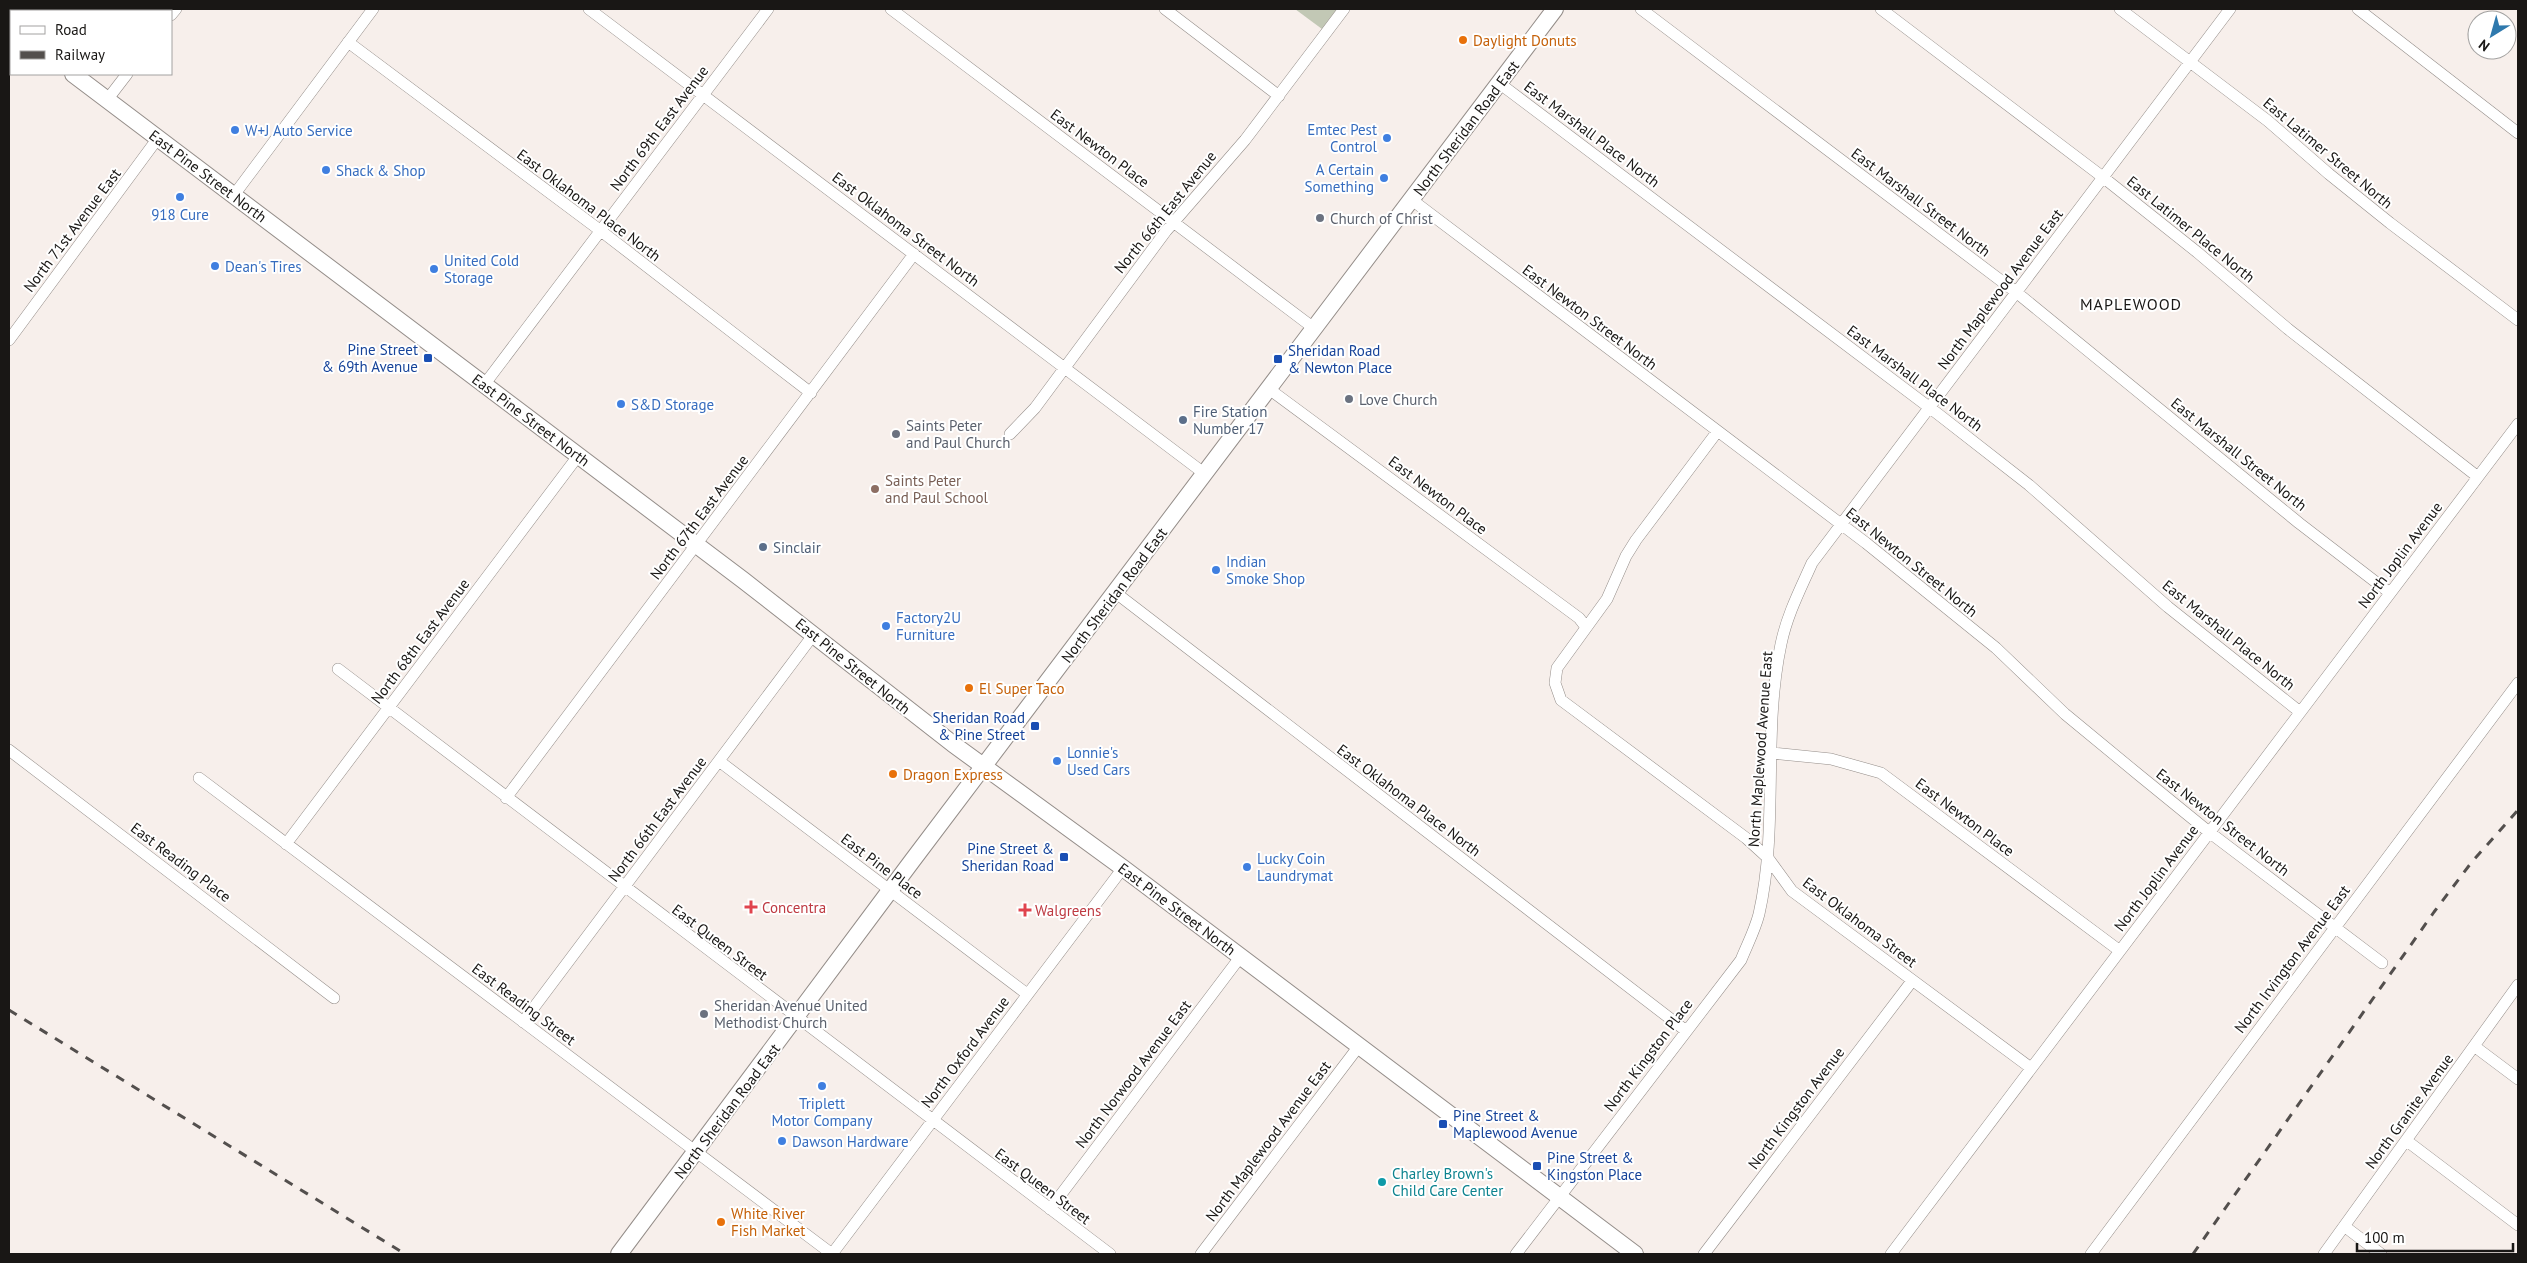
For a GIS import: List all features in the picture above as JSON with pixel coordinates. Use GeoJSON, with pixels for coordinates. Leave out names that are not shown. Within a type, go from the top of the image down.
{"type":"FeatureCollection","features":[{"type":"Feature","properties":{"kind":"main road","name":"North Sheridan Road East"},"geometry":{"type":"LineString","coordinates":[[619,1254],[890,891],[1555,9]]}},
{"type":"Feature","properties":{"kind":"main road","name":"East Pine Street North"},"geometry":{"type":"LineString","coordinates":[[74,75],[814,634],[896,702],[1241,956],[1559,1198],[1636,1254]]}},
{"type":"Feature","properties":{"kind":"street"},"geometry":{"type":"LineString","coordinates":[[234,195],[373,9]]}},
{"type":"Feature","properties":{"kind":"street","name":"East Oklahoma Street North"},"geometry":{"type":"LineString","coordinates":[[589,9],[1206,474]]}},
{"type":"Feature","properties":{"kind":"street","name":"North 69th East Avenue"},"geometry":{"type":"LineString","coordinates":[[484,385],[768,9]]}},
{"type":"Feature","properties":{"kind":"street","name":"East Newton Place"},"geometry":{"type":"LineString","coordinates":[[891,9],[1314,329]]}},
{"type":"Feature","properties":{"kind":"street"},"geometry":{"type":"LineString","coordinates":[[1165,9],[1278,96]]}},
{"type":"Feature","properties":{"kind":"street","name":"North 66th East Avenue"},"geometry":{"type":"LineString","coordinates":[[1010,434],[1034,408],[1174,223],[1214,173],[1245,140],[1344,9]]}},
{"type":"Feature","properties":{"kind":"street","name":"East Marshall Street North"},"geometry":{"type":"LineString","coordinates":[[1641,9],[2016,292],[2299,523],[2390,593]]}},
{"type":"Feature","properties":{"kind":"street","name":"East Latimer Place North"},"geometry":{"type":"LineString","coordinates":[[1881,9],[2104,178],[2197,252],[2288,329],[2478,476]]}},
{"type":"Feature","properties":{"kind":"street","name":"East Latimer Street North"},"geometry":{"type":"LineString","coordinates":[[2120,9],[2268,121],[2328,174],[2518,320]]}},
{"type":"Feature","properties":{"kind":"street","name":"North Maplewood Avenue East"},"geometry":{"type":"LineString","coordinates":[[1768,858],[1776,681],[1781,645],[1790,612],[1812,563],[2230,9]]}},
{"type":"Feature","properties":{"kind":"street"},"geometry":{"type":"LineString","coordinates":[[2358,9],[2518,133]]}},
{"type":"Feature","properties":{"kind":"street","name":"East Oklahoma Place North"},"geometry":{"type":"LineString","coordinates":[[348,42],[811,393]]}},
{"type":"Feature","properties":{"kind":"street"},"geometry":{"type":"LineString","coordinates":[[107,100],[126,75]]}},
{"type":"Feature","properties":{"kind":"street","name":"East Marshall Place North"},"geometry":{"type":"LineString","coordinates":[[1499,83],[1929,407],[2029,485],[2168,607],[2300,712]]}},
{"type":"Feature","properties":{"kind":"street","name":"North 71st Avenue East"},"geometry":{"type":"LineString","coordinates":[[9,340],[158,138]]}},
{"type":"Feature","properties":{"kind":"street","name":"East Newton Street North"},"geometry":{"type":"LineString","coordinates":[[1412,200],[1841,524],[1996,648],[2065,714],[2209,832],[2382,963]]}},
{"type":"Feature","properties":{"kind":"street","name":"North 67th East Avenue"},"geometry":{"type":"LineString","coordinates":[[506,798],[914,254]]}},
{"type":"Feature","properties":{"kind":"street","name":"East Newton Place"},"geometry":{"type":"LineString","coordinates":[[1269,389],[1579,618],[1586,627]]}},
{"type":"Feature","properties":{"kind":"street","name":"North Joplin Avenue"},"geometry":{"type":"LineString","coordinates":[[1891,1254],[2518,424]]}},
{"type":"Feature","properties":{"kind":"street"},"geometry":{"type":"LineString","coordinates":[[1586,627],[1607,599],[1626,556],[1636,540],[1717,432]]}},
{"type":"Feature","properties":{"kind":"street","name":"North 68th East Avenue"},"geometry":{"type":"LineString","coordinates":[[286,844],[578,456]]}},
{"type":"Feature","properties":{"kind":"street","name":"East Oklahoma Place North"},"geometry":{"type":"LineString","coordinates":[[1116,593],[1685,1030]]}},
{"type":"Feature","properties":{"kind":"street","name":"East Oklahoma Street"},"geometry":{"type":"LineString","coordinates":[[1586,627],[1556,668],[1555,682],[1561,700],[1746,838],[1768,858],[1792,891],[2031,1068]]}},
{"type":"Feature","properties":{"kind":"street","name":"North 66th East Avenue"},"geometry":{"type":"LineString","coordinates":[[523,1022],[814,634]]}},
{"type":"Feature","properties":{"kind":"street","name":"East Queen Street"},"geometry":{"type":"LineString","coordinates":[[338,669],[1108,1254]]}},
{"type":"Feature","properties":{"kind":"street","name":"North Irvington Avenue East"},"geometry":{"type":"LineString","coordinates":[[2091,1254],[2518,683]]}},
{"type":"Feature","properties":{"kind":"street","name":"East Reading Place"},"geometry":{"type":"LineString","coordinates":[[9,750],[334,998]]}},
{"type":"Feature","properties":{"kind":"street","name":"East Newton Place"},"geometry":{"type":"LineString","coordinates":[[1772,753],[1830,759],[1881,772],[2120,951]]}},
{"type":"Feature","properties":{"kind":"street","name":"East Pine Place"},"geometry":{"type":"LineString","coordinates":[[719,762],[1027,994]]}},
{"type":"Feature","properties":{"kind":"street","name":"East Reading Street"},"geometry":{"type":"LineString","coordinates":[[199,778],[832,1254]]}},
{"type":"Feature","properties":{"kind":"street","name":"North Kingston Place"},"geometry":{"type":"LineString","coordinates":[[1516,1254],[1740,960],[1759,916],[1768,858]]}},
{"type":"Feature","properties":{"kind":"street","name":"North Oxford Avenue"},"geometry":{"type":"LineString","coordinates":[[832,1254],[1123,868]]}},
{"type":"Feature","properties":{"kind":"street","name":"North Norwood Avenue East"},"geometry":{"type":"LineString","coordinates":[[1050,1210],[1241,956]]}},
{"type":"Feature","properties":{"kind":"street","name":"North Kingston Avenue"},"geometry":{"type":"LineString","coordinates":[[1704,1254],[1912,981]]}},
{"type":"Feature","properties":{"kind":"street","name":"North Granite Avenue"},"geometry":{"type":"LineString","coordinates":[[2324,1254],[2518,985]]}},
{"type":"Feature","properties":{"kind":"street","name":"North Maplewood Avenue East"},"geometry":{"type":"LineString","coordinates":[[1201,1254],[1359,1046]]}},
{"type":"Feature","properties":{"kind":"street"},"geometry":{"type":"LineString","coordinates":[[2474,1046],[2518,1079]]}},
{"type":"Feature","properties":{"kind":"street"},"geometry":{"type":"LineString","coordinates":[[2407,1141],[2518,1225]]}},
{"type":"Feature","properties":{"kind":"street"},"geometry":{"type":"LineString","coordinates":[[2344,1226],[2382,1254]]}},
{"type":"Feature","properties":{"kind":"green space"},"geometry":{"type":"Polygon","coordinates":[[[1295,9],[1337,9],[1322,29],[1295,9]]]}},
{"type":"Feature","properties":{"kind":"railway"},"geometry":{"type":"LineString","coordinates":[[2193,1254],[2434,912],[2471,863],[2518,810]]}},
{"type":"Feature","properties":{"kind":"railway"},"geometry":{"type":"LineString","coordinates":[[9,1010],[405,1254]]}},
{"type":"Feature","properties":{"kind":"place","name":"Daylight Donuts"},"geometry":{"type":"Point","coordinates":[1463,40]}},
{"type":"Feature","properties":{"kind":"place","name":"W+J Auto Service"},"geometry":{"type":"Point","coordinates":[235,130]}},
{"type":"Feature","properties":{"kind":"place","name":"Emtec Pest Control"},"geometry":{"type":"Point","coordinates":[1387,138]}},
{"type":"Feature","properties":{"kind":"place","name":"Shack & Shop"},"geometry":{"type":"Point","coordinates":[326,170]}},
{"type":"Feature","properties":{"kind":"place","name":"A Certain Something"},"geometry":{"type":"Point","coordinates":[1384,178]}},
{"type":"Feature","properties":{"kind":"place","name":"918 Cure"},"geometry":{"type":"Point","coordinates":[180,197]}},
{"type":"Feature","properties":{"kind":"place","name":"Church of Christ"},"geometry":{"type":"Point","coordinates":[1320,218]}},
{"type":"Feature","properties":{"kind":"place","name":"Dean's Tires"},"geometry":{"type":"Point","coordinates":[215,266]}},
{"type":"Feature","properties":{"kind":"place","name":"United Cold Storage"},"geometry":{"type":"Point","coordinates":[434,269]}},
{"type":"Feature","properties":{"kind":"place","name":"Pine Street & 69th Avenue"},"geometry":{"type":"Point","coordinates":[428,358]}},
{"type":"Feature","properties":{"kind":"place","name":"Sheridan Road & Newton Place"},"geometry":{"type":"Point","coordinates":[1278,359]}},
{"type":"Feature","properties":{"kind":"place","name":"Love Church"},"geometry":{"type":"Point","coordinates":[1349,399]}},
{"type":"Feature","properties":{"kind":"place","name":"S&D Storage"},"geometry":{"type":"Point","coordinates":[621,404]}},
{"type":"Feature","properties":{"kind":"place","name":"Fire Station Number 17"},"geometry":{"type":"Point","coordinates":[1183,420]}},
{"type":"Feature","properties":{"kind":"place","name":"Saints Peter and Paul Church"},"geometry":{"type":"Point","coordinates":[896,434]}},
{"type":"Feature","properties":{"kind":"place","name":"Saints Peter and Paul School"},"geometry":{"type":"Point","coordinates":[875,489]}},
{"type":"Feature","properties":{"kind":"place","name":"Sinclair"},"geometry":{"type":"Point","coordinates":[763,547]}},
{"type":"Feature","properties":{"kind":"place","name":"Indian Smoke Shop"},"geometry":{"type":"Point","coordinates":[1216,570]}},
{"type":"Feature","properties":{"kind":"place","name":"Factory2U Furniture"},"geometry":{"type":"Point","coordinates":[886,626]}},
{"type":"Feature","properties":{"kind":"place","name":"El Super Taco"},"geometry":{"type":"Point","coordinates":[969,688]}},
{"type":"Feature","properties":{"kind":"place","name":"Sheridan Road & Pine Street"},"geometry":{"type":"Point","coordinates":[1035,726]}},
{"type":"Feature","properties":{"kind":"place","name":"Lonnie's Used Cars"},"geometry":{"type":"Point","coordinates":[1057,761]}},
{"type":"Feature","properties":{"kind":"place","name":"Dragon Express"},"geometry":{"type":"Point","coordinates":[893,774]}},
{"type":"Feature","properties":{"kind":"place","name":"Pine Street & Sheridan Road"},"geometry":{"type":"Point","coordinates":[1064,857]}},
{"type":"Feature","properties":{"kind":"place","name":"Lucky Coin Laundrymat"},"geometry":{"type":"Point","coordinates":[1247,867]}},
{"type":"Feature","properties":{"kind":"place","name":"Concentra"},"geometry":{"type":"Point","coordinates":[751,907]}},
{"type":"Feature","properties":{"kind":"place","name":"Walgreens"},"geometry":{"type":"Point","coordinates":[1025,910]}},
{"type":"Feature","properties":{"kind":"place","name":"Sheridan Avenue United Methodist Church"},"geometry":{"type":"Point","coordinates":[704,1014]}},
{"type":"Feature","properties":{"kind":"place","name":"Triplett Motor Company"},"geometry":{"type":"Point","coordinates":[822,1086]}},
{"type":"Feature","properties":{"kind":"place","name":"Pine Street & Maplewood Avenue"},"geometry":{"type":"Point","coordinates":[1443,1124]}},
{"type":"Feature","properties":{"kind":"place","name":"Dawson Hardware"},"geometry":{"type":"Point","coordinates":[782,1141]}},
{"type":"Feature","properties":{"kind":"place","name":"Pine Street & Kingston Place"},"geometry":{"type":"Point","coordinates":[1537,1166]}},
{"type":"Feature","properties":{"kind":"place","name":"Charley Brown's Child Care Center"},"geometry":{"type":"Point","coordinates":[1382,1182]}},
{"type":"Feature","properties":{"kind":"place","name":"White River Fish Market"},"geometry":{"type":"Point","coordinates":[721,1222]}},
{"type":"Feature","properties":{"kind":"district","name":"MAPLEWOOD"},"geometry":{"type":"Point","coordinates":[2131,304]}}]}
